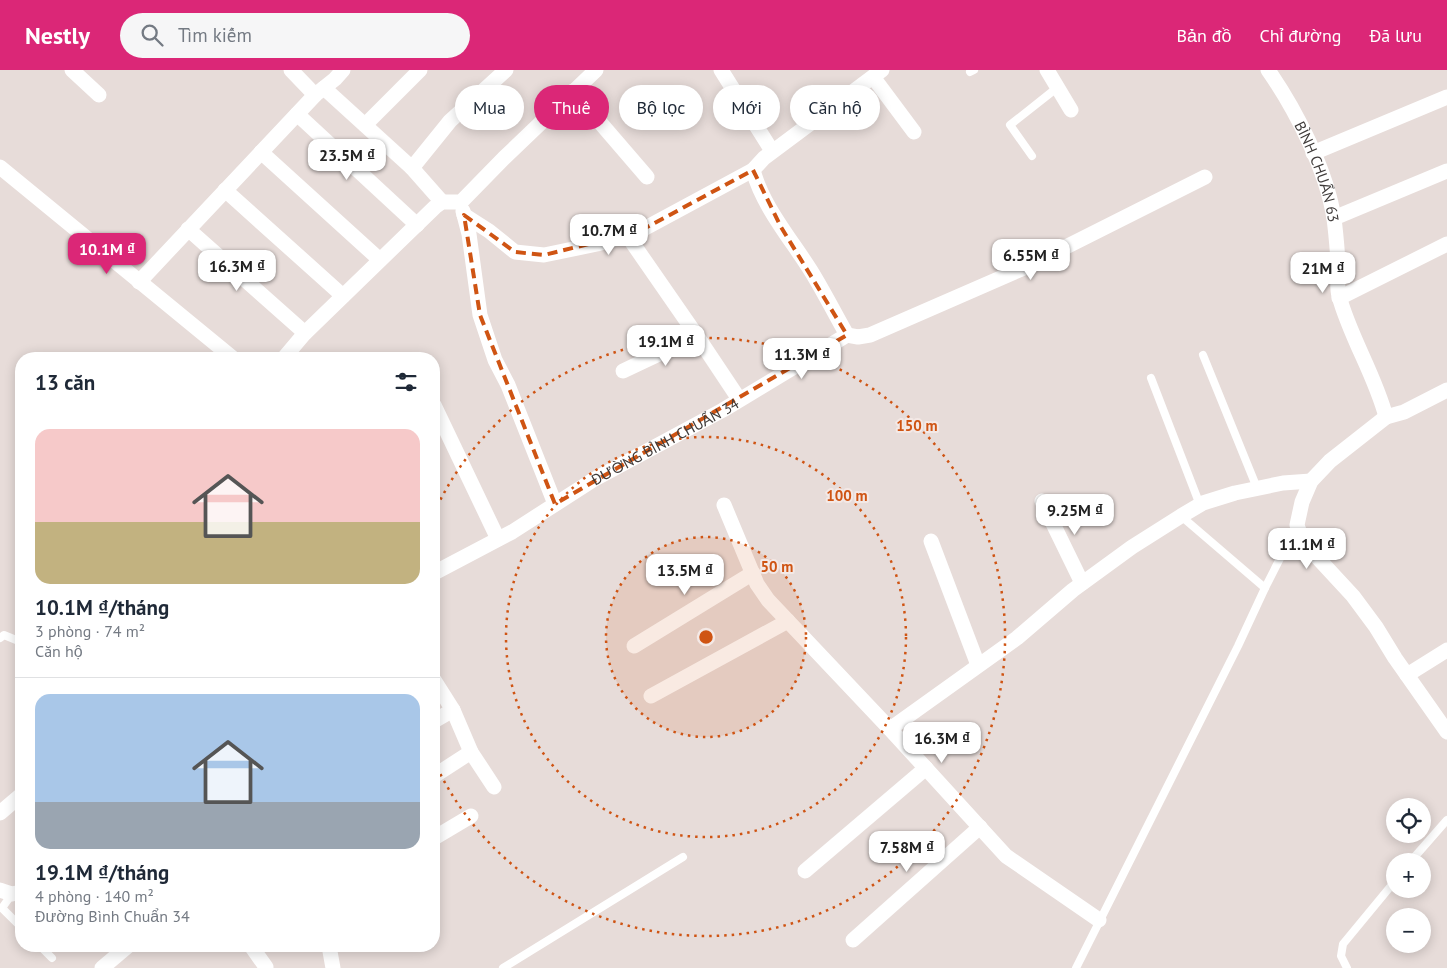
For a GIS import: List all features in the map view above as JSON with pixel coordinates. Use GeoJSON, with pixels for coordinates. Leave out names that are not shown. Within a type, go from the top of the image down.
{"type":"FeatureCollection","features":[{"type":"Feature","properties":{"kind":"street"},"geometry":{"type":"LineString","coordinates":[[72,70],[99,94]]}},
{"type":"Feature","properties":{"kind":"street"},"geometry":{"type":"LineString","coordinates":[[291,70],[365,125],[412,168],[442,202],[462,208],[515,252],[544,254],[597,244],[638,232],[753,170],[772,151],[878,73],[914,132]]}},
{"type":"Feature","properties":{"kind":"street"},"geometry":{"type":"LineString","coordinates":[[139,282],[297,114],[343,70]]}},
{"type":"Feature","properties":{"kind":"street"},"geometry":{"type":"LineString","coordinates":[[365,125],[420,70]]}},
{"type":"Feature","properties":{"kind":"street"},"geometry":{"type":"LineString","coordinates":[[412,168],[450,121],[506,70]]}},
{"type":"Feature","properties":{"kind":"street"},"geometry":{"type":"LineString","coordinates":[[580,85],[596,70]]}},
{"type":"Feature","properties":{"kind":"street"},"geometry":{"type":"LineString","coordinates":[[721,70],[772,151]]}},
{"type":"Feature","properties":{"kind":"street"},"geometry":{"type":"LineString","coordinates":[[1047,70],[1071,110]]}},
{"type":"Feature","properties":{"kind":"street","name":"BÌNH CHUẨN 63"},"geometry":{"type":"LineString","coordinates":[[1268,70],[1278,85],[1313,152],[1325,182],[1334,218],[1339,298],[1345,318],[1386,416]]}},
{"type":"Feature","properties":{"kind":"street"},"geometry":{"type":"LineString","coordinates":[[1313,152],[1447,97]]}},
{"type":"Feature","properties":{"kind":"street"},"geometry":{"type":"LineString","coordinates":[[297,114],[417,225]]}},
{"type":"Feature","properties":{"kind":"street"},"geometry":{"type":"LineString","coordinates":[[462,208],[536,130]]}},
{"type":"Feature","properties":{"kind":"street"},"geometry":{"type":"LineString","coordinates":[[606,130],[647,178]]}},
{"type":"Feature","properties":{"kind":"street"},"geometry":{"type":"LineString","coordinates":[[261,152],[380,260]]}},
{"type":"Feature","properties":{"kind":"street"},"geometry":{"type":"LineString","coordinates":[[0,167],[225,352]]}},
{"type":"Feature","properties":{"kind":"street"},"geometry":{"type":"LineString","coordinates":[[753,170],[760,189],[781,227],[811,271],[848,335],[858,337],[870,335],[1026,267],[1205,177]]}},
{"type":"Feature","properties":{"kind":"street"},"geometry":{"type":"LineString","coordinates":[[1334,218],[1447,171]]}},
{"type":"Feature","properties":{"kind":"street"},"geometry":{"type":"LineString","coordinates":[[225,190],[343,296]]}},
{"type":"Feature","properties":{"kind":"street"},"geometry":{"type":"LineString","coordinates":[[289,352],[305,333],[442,202]]}},
{"type":"Feature","properties":{"kind":"street"},"geometry":{"type":"LineString","coordinates":[[462,208],[469,234],[480,315],[495,360],[508,385],[555,504]]}},
{"type":"Feature","properties":{"kind":"street"},"geometry":{"type":"LineString","coordinates":[[188,230],[305,333]]}},
{"type":"Feature","properties":{"kind":"street"},"geometry":{"type":"LineString","coordinates":[[626,235],[739,399]]}},
{"type":"Feature","properties":{"kind":"street"},"geometry":{"type":"LineString","coordinates":[[1339,298],[1447,244]]}},
{"type":"Feature","properties":{"kind":"street","name":"ĐƯỜNG BÌNH CHUẨN 34"},"geometry":{"type":"LineString","coordinates":[[440,569],[498,539],[593,480],[723,410],[848,335]]}},
{"type":"Feature","properties":{"kind":"street"},"geometry":{"type":"LineString","coordinates":[[623,372],[697,336]]}},
{"type":"Feature","properties":{"kind":"street"},"geometry":{"type":"LineString","coordinates":[[1447,390],[1404,412],[1386,416],[1330,461],[1310,481],[1302,502],[1297,525],[1303,542],[1353,596],[1447,732]]}},
{"type":"Feature","properties":{"kind":"street"},"geometry":{"type":"LineString","coordinates":[[440,418],[498,539]]}},
{"type":"Feature","properties":{"kind":"street"},"geometry":{"type":"LineString","coordinates":[[890,729],[1017,638],[1082,583],[1132,546],[1181,516],[1200,505],[1235,493],[1283,483],[1310,481]]}},
{"type":"Feature","properties":{"kind":"street"},"geometry":{"type":"LineString","coordinates":[[1042,501],[1082,583]]}},
{"type":"Feature","properties":{"kind":"street"},"geometry":{"type":"LineString","coordinates":[[724,505],[753,573],[768,600],[890,729],[1006,856],[1099,920]]}},
{"type":"Feature","properties":{"kind":"street"},"geometry":{"type":"LineString","coordinates":[[931,542],[978,666]]}},
{"type":"Feature","properties":{"kind":"street"},"geometry":{"type":"LineString","coordinates":[[634,646],[753,573]]}},
{"type":"Feature","properties":{"kind":"street"},"geometry":{"type":"LineString","coordinates":[[651,696],[788,621]]}},
{"type":"Feature","properties":{"kind":"street"},"geometry":{"type":"LineString","coordinates":[[1407,675],[1447,650]]}},
{"type":"Feature","properties":{"kind":"street"},"geometry":{"type":"LineString","coordinates":[[440,689],[453,710],[471,752],[494,786]]}},
{"type":"Feature","properties":{"kind":"street"},"geometry":{"type":"LineString","coordinates":[[440,718],[453,710]]}},
{"type":"Feature","properties":{"kind":"street"},"geometry":{"type":"LineString","coordinates":[[440,772],[471,752]]}},
{"type":"Feature","properties":{"kind":"street"},"geometry":{"type":"LineString","coordinates":[[805,871],[926,768]]}},
{"type":"Feature","properties":{"kind":"street"},"geometry":{"type":"LineString","coordinates":[[0,813],[15,800]]}},
{"type":"Feature","properties":{"kind":"street"},"geometry":{"type":"LineString","coordinates":[[440,835],[472,816]]}},
{"type":"Feature","properties":{"kind":"street"},"geometry":{"type":"LineString","coordinates":[[853,940],[980,827]]}},
{"type":"Feature","properties":{"kind":"street"},"geometry":{"type":"LineString","coordinates":[[102,968],[121,952]]}},
{"type":"Feature","properties":{"kind":"street"},"geometry":{"type":"LineString","coordinates":[[255,952],[266,967]]}},
{"type":"Feature","properties":{"kind":"street"},"geometry":{"type":"LineString","coordinates":[[330,952],[333,968]]}},
{"type":"Feature","properties":{"kind":"lane"},"geometry":{"type":"LineString","coordinates":[[1032,156],[1010,125],[1058,87]]}},
{"type":"Feature","properties":{"kind":"lane"},"geometry":{"type":"LineString","coordinates":[[1203,355],[1257,488]]}},
{"type":"Feature","properties":{"kind":"lane"},"geometry":{"type":"LineString","coordinates":[[1152,378],[1200,505]]}},
{"type":"Feature","properties":{"kind":"lane"},"geometry":{"type":"LineString","coordinates":[[1181,516],[1265,588]]}},
{"type":"Feature","properties":{"kind":"lane"},"geometry":{"type":"LineString","coordinates":[[1076,968],[1297,525]]}},
{"type":"Feature","properties":{"kind":"lane"},"geometry":{"type":"LineString","coordinates":[[0,638],[4,635],[15,640]]}},
{"type":"Feature","properties":{"kind":"lane"},"geometry":{"type":"LineString","coordinates":[[1418,853],[1447,820]]}},
{"type":"Feature","properties":{"kind":"lane"},"geometry":{"type":"LineString","coordinates":[[502,968],[683,857]]}},
{"type":"Feature","properties":{"kind":"lane"},"geometry":{"type":"LineString","coordinates":[[11,892],[2,908],[15,921]]}},
{"type":"Feature","properties":{"kind":"lane"},"geometry":{"type":"LineString","coordinates":[[1346,968],[1341,956],[1343,944],[1386,892]]}},
{"type":"Feature","properties":{"kind":"lane"},"geometry":{"type":"LineString","coordinates":[[46,952],[52,958]]}},
{"type":"Feature","properties":{"kind":"highlighted area"},"geometry":{"type":"Polygon","coordinates":[[[753,170],[781,227],[847,335],[555,504],[480,315],[464,215],[515,252],[544,255],[638,232],[753,170]]]}}]}
